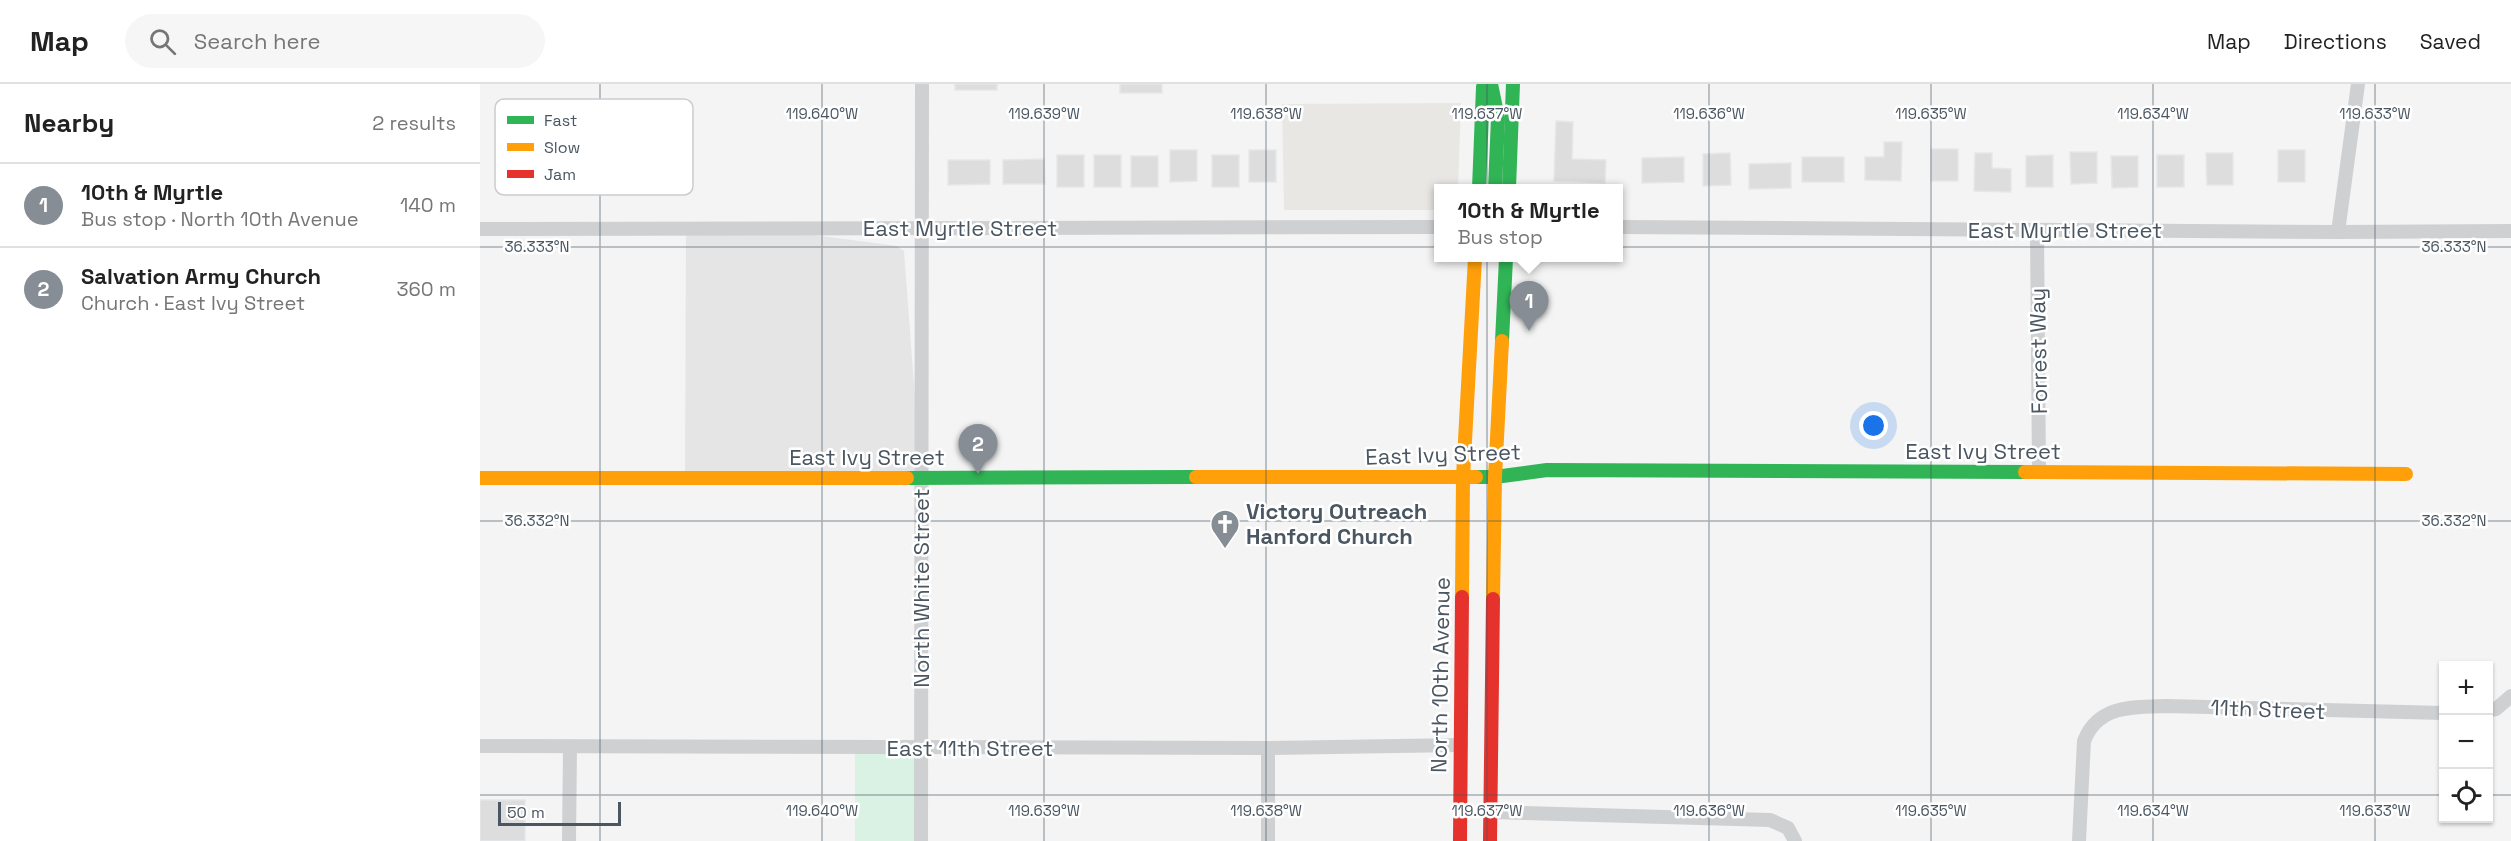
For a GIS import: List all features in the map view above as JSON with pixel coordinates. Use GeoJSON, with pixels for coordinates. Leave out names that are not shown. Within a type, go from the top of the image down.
{"type":"FeatureCollection","features":[{"type":"Feature","properties":{"kind":"street","name":"North White Street"},"geometry":{"type":"LineString","coordinates":[[921,841],[922,84]]}},
{"type":"Feature","properties":{"kind":"street"},"geometry":{"type":"LineString","coordinates":[[1479,184],[1483,84]]}},
{"type":"Feature","properties":{"kind":"street"},"geometry":{"type":"LineString","coordinates":[[1491,84],[1498,118],[1495,184]]}},
{"type":"Feature","properties":{"kind":"street"},"geometry":{"type":"LineString","coordinates":[[1509,184],[1513,84]]}},
{"type":"Feature","properties":{"kind":"street"},"geometry":{"type":"LineString","coordinates":[[2338,232],[2358,84]]}},
{"type":"Feature","properties":{"kind":"street","name":"East Myrtle Street"},"geometry":{"type":"LineString","coordinates":[[480,229],[1434,227]]}},
{"type":"Feature","properties":{"kind":"street","name":"East Myrtle Street"},"geometry":{"type":"LineString","coordinates":[[1623,227],[2511,231]]}},
{"type":"Feature","properties":{"kind":"street","name":"Forrest Way"},"geometry":{"type":"LineString","coordinates":[[2037,230],[2039,472]]}},
{"type":"Feature","properties":{"kind":"street","name":"North 10th Avenue"},"geometry":{"type":"LineString","coordinates":[[1462,837],[1463,477],[1475,262]]}},
{"type":"Feature","properties":{"kind":"street"},"geometry":{"type":"LineString","coordinates":[[1492,262],[1491,314],[1500,357]]}},
{"type":"Feature","properties":{"kind":"street"},"geometry":{"type":"LineString","coordinates":[[1490,841],[1495,477],[1506,262]]}},
{"type":"Feature","properties":{"kind":"street","name":"East Ivy Street"},"geometry":{"type":"LineString","coordinates":[[480,478],[1495,477],[1547,470],[2406,474]]}},
{"type":"Feature","properties":{"kind":"street"},"geometry":{"type":"LineString","coordinates":[[2493,710],[2508,699]]}},
{"type":"Feature","properties":{"kind":"street","name":"11th Street"},"geometry":{"type":"LineString","coordinates":[[2079,841],[2084,741],[2087,732],[2096,722],[2111,711],[2125,707],[2166,706],[2439,713]]}},
{"type":"Feature","properties":{"kind":"street","name":"East 11th Street"},"geometry":{"type":"LineString","coordinates":[[480,746],[1268,748],[1461,745]]}},
{"type":"Feature","properties":{"kind":"street"},"geometry":{"type":"LineString","coordinates":[[569,841],[570,747]]}},
{"type":"Feature","properties":{"kind":"street"},"geometry":{"type":"LineString","coordinates":[[1268,748],[1268,841]]}},
{"type":"Feature","properties":{"kind":"street"},"geometry":{"type":"LineString","coordinates":[[1491,812],[1770,820],[1788,828],[1795,841]]}},
{"type":"Feature","properties":{"kind":"shaded area"},"geometry":{"type":"Polygon","coordinates":[[[1461,103],[1458,184],[1434,184],[1434,210],[1284,210],[1282,104],[1461,103]]]}},
{"type":"Feature","properties":{"kind":"shaded area"},"geometry":{"type":"Polygon","coordinates":[[[686,229],[769,229],[897,246],[904,251],[921,478],[685,478],[686,229]]]}},
{"type":"Feature","properties":{"kind":"green space"},"geometry":{"type":"Polygon","coordinates":[[[855,748],[922,748],[921,841],[855,841],[855,748]]]}},
{"type":"Feature","properties":{"kind":"building"},"geometry":{"type":"Polygon","coordinates":[[[955,84],[997,84],[997,90],[955,90],[955,84]]]}},
{"type":"Feature","properties":{"kind":"building"},"geometry":{"type":"Polygon","coordinates":[[[1120,84],[1162,84],[1162,93],[1120,93],[1120,84]]]}},
{"type":"Feature","properties":{"kind":"building"},"geometry":{"type":"Polygon","coordinates":[[[1556,121],[1573,122],[1572,159],[1606,160],[1605,183],[1554,181],[1556,121]]]}},
{"type":"Feature","properties":{"kind":"building"},"geometry":{"type":"Polygon","coordinates":[[[1884,142],[1902,142],[1901,181],[1865,180],[1865,157],[1884,157],[1884,142]]]}},
{"type":"Feature","properties":{"kind":"building"},"geometry":{"type":"Polygon","coordinates":[[[1931,149],[1958,149],[1958,181],[1931,181],[1931,149]]]}},
{"type":"Feature","properties":{"kind":"building"},"geometry":{"type":"Polygon","coordinates":[[[1170,150],[1197,150],[1197,181],[1170,182],[1170,150]]]}},
{"type":"Feature","properties":{"kind":"building"},"geometry":{"type":"Polygon","coordinates":[[[1249,150],[1276,150],[1276,182],[1249,182],[1249,150]]]}},
{"type":"Feature","properties":{"kind":"building"},"geometry":{"type":"Polygon","coordinates":[[[2278,150],[2305,150],[2305,182],[2278,182],[2278,150]]]}},
{"type":"Feature","properties":{"kind":"building"},"geometry":{"type":"Polygon","coordinates":[[[2070,152],[2097,152],[2097,183],[2071,184],[2070,152]]]}},
{"type":"Feature","properties":{"kind":"building"},"geometry":{"type":"Polygon","coordinates":[[[1730,153],[1731,185],[1703,186],[1703,154],[1730,153]]]}},
{"type":"Feature","properties":{"kind":"building"},"geometry":{"type":"Polygon","coordinates":[[[1975,153],[1992,153],[1992,168],[2011,169],[2011,192],[1974,191],[1975,153]]]}},
{"type":"Feature","properties":{"kind":"building"},"geometry":{"type":"Polygon","coordinates":[[[2206,153],[2233,153],[2233,185],[2207,185],[2206,153]]]}},
{"type":"Feature","properties":{"kind":"building"},"geometry":{"type":"Polygon","coordinates":[[[1057,155],[1084,155],[1084,187],[1057,187],[1057,155]]]}},
{"type":"Feature","properties":{"kind":"building"},"geometry":{"type":"Polygon","coordinates":[[[1094,155],[1121,155],[1121,187],[1094,187],[1094,155]]]}},
{"type":"Feature","properties":{"kind":"building"},"geometry":{"type":"Polygon","coordinates":[[[1212,155],[1239,155],[1239,187],[1212,187],[1212,155]]]}},
{"type":"Feature","properties":{"kind":"building"},"geometry":{"type":"Polygon","coordinates":[[[2053,155],[2053,187],[2026,187],[2026,156],[2053,155]]]}},
{"type":"Feature","properties":{"kind":"building"},"geometry":{"type":"Polygon","coordinates":[[[2157,155],[2184,155],[2184,187],[2157,187],[2157,155]]]}},
{"type":"Feature","properties":{"kind":"building"},"geometry":{"type":"Polygon","coordinates":[[[1131,156],[1158,156],[1158,187],[1131,187],[1131,156]]]}},
{"type":"Feature","properties":{"kind":"building"},"geometry":{"type":"Polygon","coordinates":[[[2111,156],[2138,156],[2138,187],[2112,188],[2111,156]]]}},
{"type":"Feature","properties":{"kind":"building"},"geometry":{"type":"Polygon","coordinates":[[[1684,157],[1684,182],[1642,183],[1642,158],[1684,157]]]}},
{"type":"Feature","properties":{"kind":"building"},"geometry":{"type":"Polygon","coordinates":[[[1802,157],[1844,157],[1844,182],[1802,182],[1802,157]]]}},
{"type":"Feature","properties":{"kind":"building"},"geometry":{"type":"Polygon","coordinates":[[[1044,159],[1045,184],[1003,184],[1003,160],[1044,159]]]}},
{"type":"Feature","properties":{"kind":"building"},"geometry":{"type":"Polygon","coordinates":[[[948,160],[990,160],[990,184],[948,185],[948,160]]]}},
{"type":"Feature","properties":{"kind":"building"},"geometry":{"type":"Polygon","coordinates":[[[1791,163],[1791,188],[1749,189],[1749,164],[1791,163]]]}},
{"type":"Feature","properties":{"kind":"building"},"geometry":{"type":"Polygon","coordinates":[[[480,800],[525,800],[525,841],[480,841],[480,800]]]}},
{"type":"Feature","properties":{"kind":"traffic: fast"},"geometry":{"type":"LineString","coordinates":[[1491,84],[1498,118],[1495,184]]}},
{"type":"Feature","properties":{"kind":"traffic: fast"},"geometry":{"type":"LineString","coordinates":[[1509,184],[1513,84]]}},
{"type":"Feature","properties":{"kind":"traffic: fast"},"geometry":{"type":"LineString","coordinates":[[1479,184],[1483,87]]}},
{"type":"Feature","properties":{"kind":"traffic: fast"},"geometry":{"type":"LineString","coordinates":[[1502,341],[1506,262]]}},
{"type":"Feature","properties":{"kind":"traffic: fast"},"geometry":{"type":"LineString","coordinates":[[1476,477],[1495,477],[1547,470],[2025,472]]}},
{"type":"Feature","properties":{"kind":"traffic: fast"},"geometry":{"type":"LineString","coordinates":[[907,478],[1196,477]]}},
{"type":"Feature","properties":{"kind":"traffic: slow"},"geometry":{"type":"LineString","coordinates":[[1462,597],[1463,477],[1475,262]]}},
{"type":"Feature","properties":{"kind":"traffic: slow"},"geometry":{"type":"LineString","coordinates":[[1493,599],[1495,477],[1502,341]]}},
{"type":"Feature","properties":{"kind":"traffic: slow"},"geometry":{"type":"LineString","coordinates":[[2025,472],[2406,474]]}},
{"type":"Feature","properties":{"kind":"traffic: slow"},"geometry":{"type":"LineString","coordinates":[[1196,477],[1476,477]]}},
{"type":"Feature","properties":{"kind":"traffic: slow"},"geometry":{"type":"LineString","coordinates":[[480,478],[907,478]]}},
{"type":"Feature","properties":{"kind":"traffic: jam"},"geometry":{"type":"LineString","coordinates":[[1460,841],[1462,597]]}},
{"type":"Feature","properties":{"kind":"traffic: jam"},"geometry":{"type":"LineString","coordinates":[[1490,841],[1493,599]]}},
{"type":"Feature","properties":{"kind":"place","name":"10th & Myrtle"},"geometry":{"type":"Point","coordinates":[1529,331]}},
{"type":"Feature","properties":{"kind":"place","name":"Salvation Army Church"},"geometry":{"type":"Point","coordinates":[978,474]}},
{"type":"Feature","properties":{"kind":"place","name":"Victory Outreach Hanford Church"},"geometry":{"type":"Point","coordinates":[1225,550]}}]}
